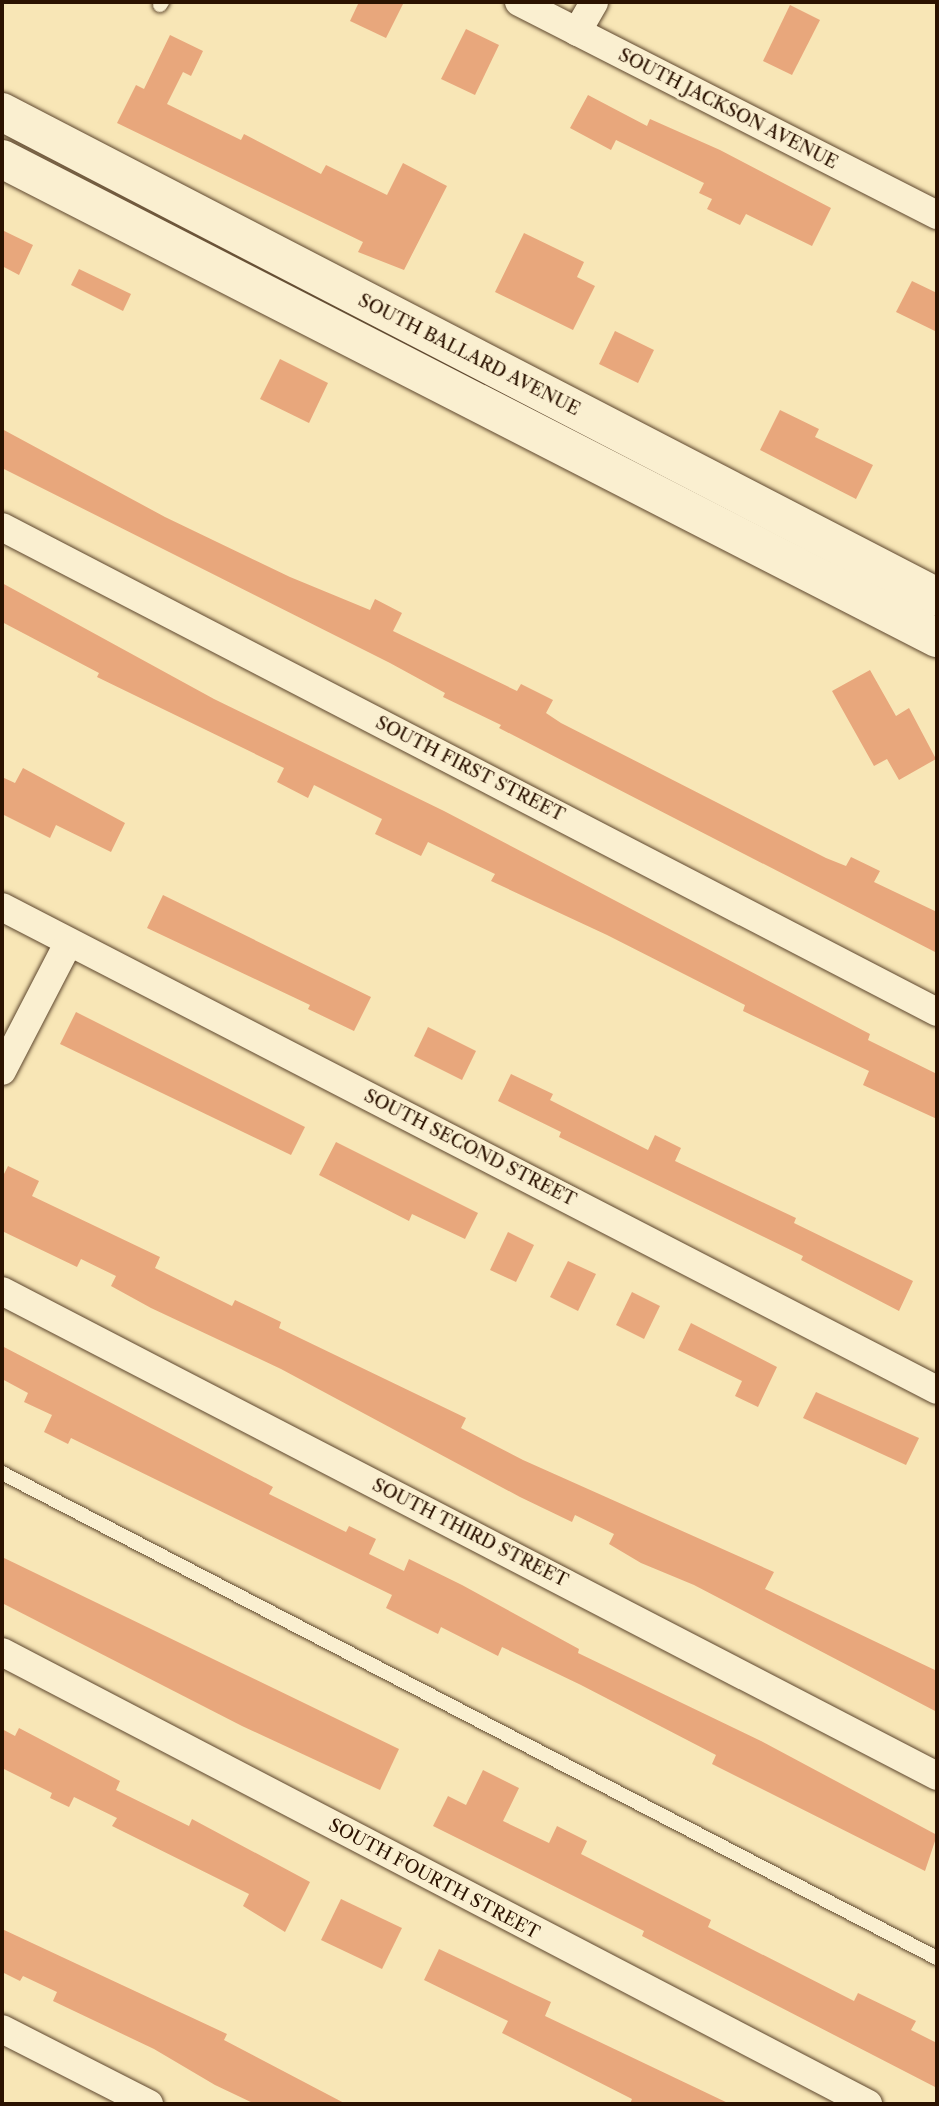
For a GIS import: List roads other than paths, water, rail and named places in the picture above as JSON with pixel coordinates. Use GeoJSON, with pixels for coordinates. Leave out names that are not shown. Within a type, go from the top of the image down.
{"type":"FeatureCollection","features":[{"type":"Feature","properties":{"kind":"main road","name":"SOUTH BALLARD AVENUE"},"geometry":{"type":"LineString","coordinates":[[2,112],[937,597]]}},
{"type":"Feature","properties":{"kind":"main road"},"geometry":{"type":"LineString","coordinates":[[2,159],[937,638]]}},
{"type":"Feature","properties":{"kind":"main road"},"geometry":{"type":"LineString","coordinates":[[498,414],[516,379]]}},
{"type":"Feature","properties":{"kind":"street","name":"SOUTH JACKSON AVENUE"},"geometry":{"type":"LineString","coordinates":[[519,2],[937,215]]}},
{"type":"Feature","properties":{"kind":"street"},"geometry":{"type":"LineString","coordinates":[[577,32],[593,2]]}},
{"type":"Feature","properties":{"kind":"street","name":"SOUTH FIRST STREET"},"geometry":{"type":"LineString","coordinates":[[2,527],[937,1012]]}},
{"type":"Feature","properties":{"kind":"street","name":"SOUTH SECOND STREET"},"geometry":{"type":"LineString","coordinates":[[2,907],[937,1390]]}},
{"type":"Feature","properties":{"kind":"street"},"geometry":{"type":"LineString","coordinates":[[5,1055],[69,942]]}},
{"type":"Feature","properties":{"kind":"street","name":"SOUTH THIRD STREET"},"geometry":{"type":"LineString","coordinates":[[2,1291],[937,1776]]}},
{"type":"Feature","properties":{"kind":"street","name":"SOUTH FOURTH STREET"},"geometry":{"type":"LineString","coordinates":[[2,1652],[868,2104]]}},
{"type":"Feature","properties":{"kind":"street"},"geometry":{"type":"LineString","coordinates":[[2,2029],[149,2104]]}},
{"type":"Feature","properties":{"kind":"lane"},"geometry":{"type":"LineString","coordinates":[[2,1473],[937,1958]]}}]}
